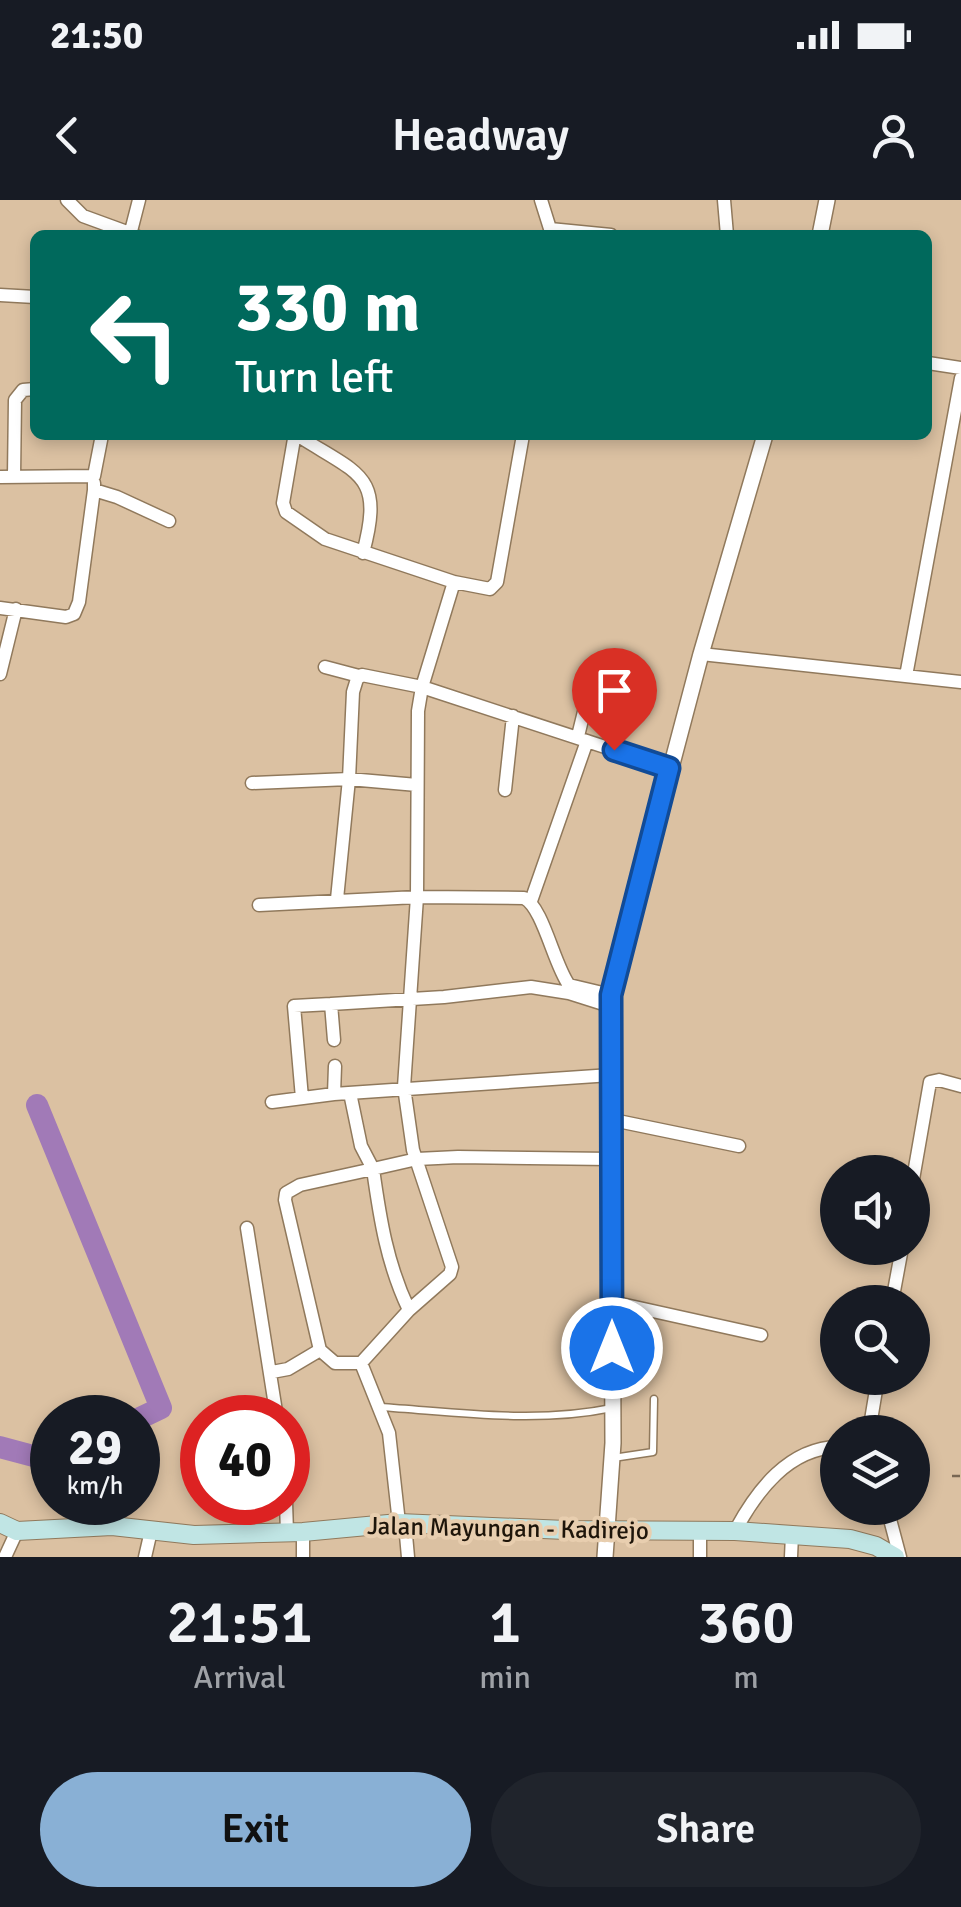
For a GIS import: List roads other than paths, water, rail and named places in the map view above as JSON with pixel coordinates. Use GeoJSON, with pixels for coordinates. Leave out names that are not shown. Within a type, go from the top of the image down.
{"type":"FeatureCollection","features":[{"type":"Feature","properties":{"kind":"main road","name":"Jalan Mayungan - Kadirejo"},"geometry":{"type":"LineString","coordinates":[[8,1527],[34,1532],[82,1525],[194,1535],[295,1533],[402,1524],[735,1531],[850,1539],[898,1557]]}},
{"type":"Feature","properties":{"kind":"street"},"geometry":{"type":"LineString","coordinates":[[67,200],[83,216],[121,230]]}},
{"type":"Feature","properties":{"kind":"street"},"geometry":{"type":"LineString","coordinates":[[133,230],[139,200]]}},
{"type":"Feature","properties":{"kind":"street"},"geometry":{"type":"LineString","coordinates":[[541,200],[550,230]]}},
{"type":"Feature","properties":{"kind":"street"},"geometry":{"type":"LineString","coordinates":[[724,200],[727,230]]}},
{"type":"Feature","properties":{"kind":"street"},"geometry":{"type":"LineString","coordinates":[[821,230],[827,200]]}},
{"type":"Feature","properties":{"kind":"street"},"geometry":{"type":"LineString","coordinates":[[0,295],[30,298]]}},
{"type":"Feature","properties":{"kind":"street"},"geometry":{"type":"LineString","coordinates":[[932,364],[961,368]]}},
{"type":"Feature","properties":{"kind":"street"},"geometry":{"type":"LineString","coordinates":[[906,676],[961,378]]}},
{"type":"Feature","properties":{"kind":"street"},"geometry":{"type":"LineString","coordinates":[[30,390],[24,390],[15,400],[7,476],[94,483],[169,521]]}},
{"type":"Feature","properties":{"kind":"street"},"geometry":{"type":"LineString","coordinates":[[0,608],[66,616],[78,609],[101,440]]}},
{"type":"Feature","properties":{"kind":"street"},"geometry":{"type":"LineString","coordinates":[[294,440],[286,512],[325,540],[454,582],[490,589],[497,582],[522,440]]}},
{"type":"Feature","properties":{"kind":"street"},"geometry":{"type":"LineString","coordinates":[[305,440],[350,469],[367,485],[372,519],[363,552]]}},
{"type":"Feature","properties":{"kind":"street"},"geometry":{"type":"LineString","coordinates":[[605,1557],[613,1408],[611,1000],[669,768],[764,440]]}},
{"type":"Feature","properties":{"kind":"street"},"geometry":{"type":"LineString","coordinates":[[454,582],[422,687],[417,897],[404,1087],[408,1126],[417,1159],[452,1268],[361,1363],[335,1363],[320,1350],[287,1212],[286,1192],[417,1159],[611,1159]]}},
{"type":"Feature","properties":{"kind":"street"},"geometry":{"type":"LineString","coordinates":[[0,674],[16,609]]}},
{"type":"Feature","properties":{"kind":"street"},"geometry":{"type":"LineString","coordinates":[[701,654],[961,682]]}},
{"type":"Feature","properties":{"kind":"street"},"geometry":{"type":"LineString","coordinates":[[325,666],[422,687],[669,768]]}},
{"type":"Feature","properties":{"kind":"street"},"geometry":{"type":"LineString","coordinates":[[594,671],[582,739],[531,901],[568,985],[611,1000]]}},
{"type":"Feature","properties":{"kind":"street"},"geometry":{"type":"LineString","coordinates":[[337,899],[353,692],[359,676]]}},
{"type":"Feature","properties":{"kind":"street"},"geometry":{"type":"LineString","coordinates":[[505,790],[512,716]]}},
{"type":"Feature","properties":{"kind":"street"},"geometry":{"type":"LineString","coordinates":[[252,783],[349,779],[417,784]]}},
{"type":"Feature","properties":{"kind":"street"},"geometry":{"type":"LineString","coordinates":[[259,905],[417,897],[513,897],[531,901]]}},
{"type":"Feature","properties":{"kind":"street"},"geometry":{"type":"LineString","coordinates":[[302,1098],[294,1006],[409,1000],[531,987],[611,1000]]}},
{"type":"Feature","properties":{"kind":"street"},"geometry":{"type":"LineString","coordinates":[[331,1004],[334,1040]]}},
{"type":"Feature","properties":{"kind":"street"},"geometry":{"type":"LineString","coordinates":[[334,1094],[335,1066]]}},
{"type":"Feature","properties":{"kind":"street"},"geometry":{"type":"LineString","coordinates":[[272,1102],[404,1087],[611,1075]]}},
{"type":"Feature","properties":{"kind":"street"},"geometry":{"type":"LineString","coordinates":[[917,1155],[930,1082],[939,1080],[961,1086]]}},
{"type":"Feature","properties":{"kind":"street"},"geometry":{"type":"LineString","coordinates":[[350,1093],[358,1137],[372,1169],[380,1228],[393,1276],[409,1310]]}},
{"type":"Feature","properties":{"kind":"street"},"geometry":{"type":"LineString","coordinates":[[614,1120],[739,1146]]}},
{"type":"Feature","properties":{"kind":"street"},"geometry":{"type":"LineString","coordinates":[[247,1228],[275,1395]]}},
{"type":"Feature","properties":{"kind":"street"},"geometry":{"type":"LineString","coordinates":[[612,1302],[761,1335]]}},
{"type":"Feature","properties":{"kind":"street"},"geometry":{"type":"LineString","coordinates":[[272,1372],[288,1368],[320,1350]]}},
{"type":"Feature","properties":{"kind":"street"},"geometry":{"type":"LineString","coordinates":[[361,1363],[389,1433],[408,1557]]}},
{"type":"Feature","properties":{"kind":"street"},"geometry":{"type":"LineString","coordinates":[[735,1531],[756,1496],[783,1468],[820,1448]]}},
{"type":"Feature","properties":{"kind":"street"},"geometry":{"type":"LineString","coordinates":[[293,1525],[302,1557]]}},
{"type":"Feature","properties":{"kind":"street"},"geometry":{"type":"LineString","coordinates":[[891,1525],[898,1557]]}},
{"type":"Feature","properties":{"kind":"street"},"geometry":{"type":"LineString","coordinates":[[5,1557],[8,1527]]}},
{"type":"Feature","properties":{"kind":"street"},"geometry":{"type":"LineString","coordinates":[[145,1557],[151,1531]]}},
{"type":"Feature","properties":{"kind":"street"},"geometry":{"type":"LineString","coordinates":[[700,1532],[700,1557]]}},
{"type":"Feature","properties":{"kind":"street"},"geometry":{"type":"LineString","coordinates":[[791,1557],[792,1535]]}},
{"type":"Feature","properties":{"kind":"lane"},"geometry":{"type":"LineString","coordinates":[[612,1458],[653,1452],[654,1399]]}},
{"type":"Feature","properties":{"kind":"lane"},"geometry":{"type":"LineString","coordinates":[[378,1406],[500,1416],[558,1415],[613,1408]]}},
{"type":"Feature","properties":{"kind":"waterway"},"geometry":{"type":"LineString","coordinates":[[37,1105],[156,1395]]}},
{"type":"Feature","properties":{"kind":"waterway"},"geometry":{"type":"LineString","coordinates":[[0,1447],[30,1455]]}}]}
